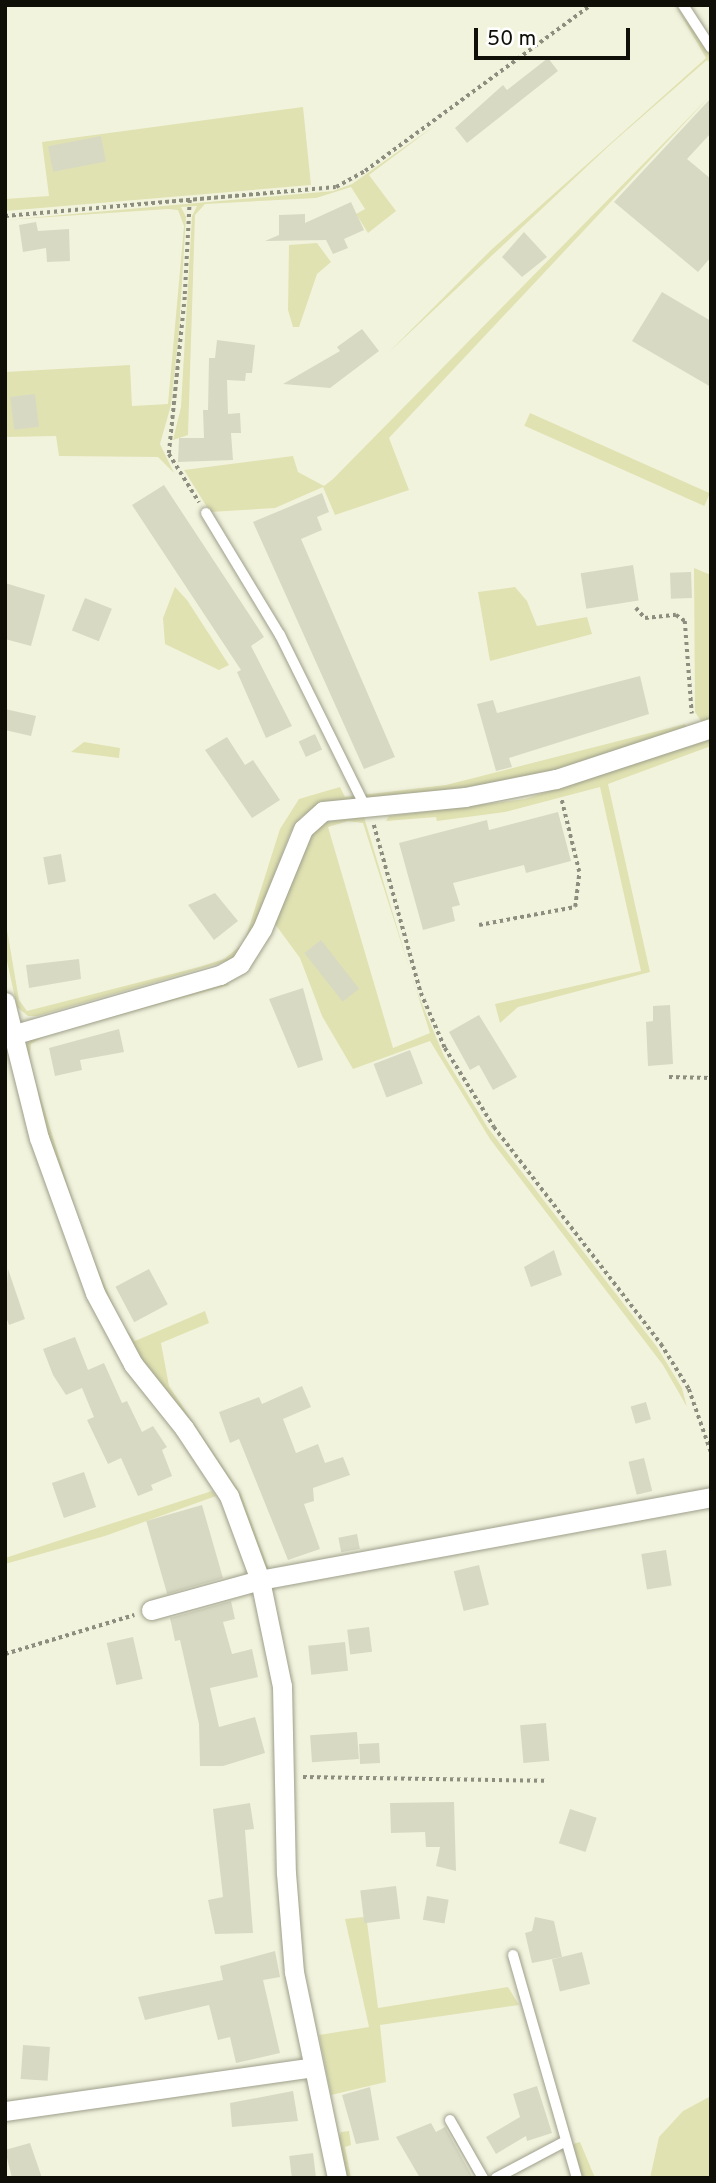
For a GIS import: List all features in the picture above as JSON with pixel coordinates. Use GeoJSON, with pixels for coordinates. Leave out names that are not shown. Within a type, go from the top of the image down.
{"type":"FeatureCollection","features":[{"type":"Feature","properties":{"kind":"street"},"geometry":{"type":"LineString","coordinates":[[8,1036],[220,975],[240,964],[262,929],[303,829],[323,811],[364,804],[465,797],[556,779],[704,731]]}},
{"type":"Feature","properties":{"kind":"street"},"geometry":{"type":"LineString","coordinates":[[5,1002],[8,1036],[39,1139],[94,1293],[133,1364],[184,1428],[229,1496],[260,1580],[282,1686],[287,1777],[286,1873],[294,1972],[337,2178]]}},
{"type":"Feature","properties":{"kind":"street"},"geometry":{"type":"LineString","coordinates":[[151,1610],[260,1580],[711,1497]]}},
{"type":"Feature","properties":{"kind":"street"},"geometry":{"type":"LineString","coordinates":[[5,2111],[313,2067]]}},
{"type":"Feature","properties":{"kind":"lane"},"geometry":{"type":"LineString","coordinates":[[683,5],[711,48]]}},
{"type":"Feature","properties":{"kind":"lane"},"geometry":{"type":"LineString","coordinates":[[205,513],[280,635],[364,804]]}},
{"type":"Feature","properties":{"kind":"lane"},"geometry":{"type":"LineString","coordinates":[[513,1955],[577,2178]]}},
{"type":"Feature","properties":{"kind":"lane"},"geometry":{"type":"LineString","coordinates":[[450,2120],[483,2178]]}},
{"type":"Feature","properties":{"kind":"lane"},"geometry":{"type":"LineString","coordinates":[[496,2178],[566,2141]]}},
{"type":"Feature","properties":{"kind":"path"},"geometry":{"type":"LineString","coordinates":[[5,216],[336,187],[365,171],[591,5]]}},
{"type":"Feature","properties":{"kind":"path"},"geometry":{"type":"LineString","coordinates":[[190,200],[169,454],[205,513]]}},
{"type":"Feature","properties":{"kind":"path"},"geometry":{"type":"LineString","coordinates":[[636,608],[645,618],[676,615],[685,621],[704,731]]}},
{"type":"Feature","properties":{"kind":"path"},"geometry":{"type":"LineString","coordinates":[[479,925],[575,907],[579,872],[556,779]]}},
{"type":"Feature","properties":{"kind":"path"},"geometry":{"type":"LineString","coordinates":[[364,804],[421,993],[449,1057],[494,1127],[662,1343],[689,1389],[711,1452]]}},
{"type":"Feature","properties":{"kind":"path"},"geometry":{"type":"LineString","coordinates":[[669,1077],[711,1078]]}},
{"type":"Feature","properties":{"kind":"path"},"geometry":{"type":"LineString","coordinates":[[5,1654],[151,1610]]}},
{"type":"Feature","properties":{"kind":"path"},"geometry":{"type":"LineString","coordinates":[[287,1777],[545,1781]]}},
{"type":"Feature","properties":{"kind":"green space"},"geometry":{"type":"Polygon","coordinates":[[[675,5],[711,56],[711,64],[707,60],[612,143],[388,353],[491,250],[706,58],[675,5]]]}},
{"type":"Feature","properties":{"kind":"green space"},"geometry":{"type":"Polygon","coordinates":[[[711,95],[389,438],[409,490],[335,515],[323,487],[275,508],[210,512],[184,470],[293,456],[298,472],[324,486],[333,479],[711,95]]]}},
{"type":"Feature","properties":{"kind":"green space"},"geometry":{"type":"Polygon","coordinates":[[[303,107],[311,185],[5,211],[5,199],[49,196],[42,142],[303,107]]]}},
{"type":"Feature","properties":{"kind":"green space"},"geometry":{"type":"Polygon","coordinates":[[[437,124],[369,175],[396,211],[368,233],[356,214],[365,209],[351,187],[316,198],[205,204],[195,215],[188,435],[173,440],[181,407],[192,216],[197,206],[181,207],[186,217],[179,332],[171,405],[160,444],[174,473],[158,457],[59,456],[56,436],[5,437],[5,372],[130,365],[132,406],[168,404],[184,226],[178,210],[168,209],[5,220],[333,191],[352,184],[437,124]]]}},
{"type":"Feature","properties":{"kind":"green space"},"geometry":{"type":"Polygon","coordinates":[[[317,243],[331,262],[317,274],[299,327],[293,327],[288,310],[289,245],[317,243]]]}},
{"type":"Feature","properties":{"kind":"green space"},"geometry":{"type":"Polygon","coordinates":[[[530,413],[710,493],[704,506],[524,426],[530,413]]]}},
{"type":"Feature","properties":{"kind":"green space"},"geometry":{"type":"Polygon","coordinates":[[[694,568],[711,575],[711,721],[703,724],[695,712],[694,568]]]}},
{"type":"Feature","properties":{"kind":"green space"},"geometry":{"type":"Polygon","coordinates":[[[175,587],[187,600],[229,665],[219,670],[165,644],[163,618],[175,587]]]}},
{"type":"Feature","properties":{"kind":"green space"},"geometry":{"type":"Polygon","coordinates":[[[515,587],[527,601],[537,626],[587,617],[592,634],[490,661],[478,592],[515,587]]]}},
{"type":"Feature","properties":{"kind":"green space"},"geometry":{"type":"Polygon","coordinates":[[[685,724],[688,729],[537,776],[414,795],[323,802],[301,817],[290,833],[252,935],[231,960],[37,1016],[28,1016],[17,1007],[5,952],[5,918],[19,1000],[27,1011],[199,967],[224,959],[244,943],[280,829],[299,799],[340,787],[345,797],[446,785],[685,724]]]}},
{"type":"Feature","properties":{"kind":"green space"},"geometry":{"type":"Polygon","coordinates":[[[711,738],[711,746],[608,784],[650,972],[518,1007],[500,1023],[495,1004],[641,971],[600,787],[505,812],[437,821],[436,817],[386,821],[389,816],[525,799],[711,738]]]}},
{"type":"Feature","properties":{"kind":"green space"},"geometry":{"type":"Polygon","coordinates":[[[84,742],[120,748],[119,758],[71,752],[84,742]]]}},
{"type":"Feature","properties":{"kind":"green space"},"geometry":{"type":"Polygon","coordinates":[[[364,817],[410,970],[363,823],[348,821],[328,827],[393,1048],[430,1033],[416,990],[444,1056],[488,1128],[657,1347],[682,1388],[687,1407],[663,1365],[490,1139],[430,1041],[353,1069],[322,1016],[300,958],[275,924],[308,838],[326,822],[364,817]]]}},
{"type":"Feature","properties":{"kind":"green space"},"geometry":{"type":"Polygon","coordinates":[[[227,981],[229,985],[44,1036],[31,1044],[29,1060],[84,1237],[121,1323],[135,1341],[205,1311],[209,1323],[161,1343],[169,1386],[241,1494],[271,1575],[264,1573],[104,1296],[65,1195],[23,1052],[30,1039],[227,981]]]}},
{"type":"Feature","properties":{"kind":"green space"},"geometry":{"type":"Polygon","coordinates":[[[212,1491],[216,1496],[105,1536],[5,1564],[5,1558],[212,1491]]]}},
{"type":"Feature","properties":{"kind":"green space"},"geometry":{"type":"Polygon","coordinates":[[[363,1917],[367,1922],[378,2008],[508,1987],[519,2005],[380,2025],[386,2082],[331,2095],[319,2035],[369,2027],[345,1919],[363,1917]]]}},
{"type":"Feature","properties":{"kind":"green space"},"geometry":{"type":"Polygon","coordinates":[[[711,2096],[711,2178],[650,2178],[659,2137],[683,2111],[711,2096]]]}},
{"type":"Feature","properties":{"kind":"green space"},"geometry":{"type":"Polygon","coordinates":[[[349,2131],[351,2145],[345,2147],[351,2178],[344,2178],[337,2143],[341,2132],[349,2131]]]}},
{"type":"Feature","properties":{"kind":"green space"},"geometry":{"type":"Polygon","coordinates":[[[580,2142],[595,2178],[582,2178],[573,2144],[580,2142]]]}},
{"type":"Feature","properties":{"kind":"building"},"geometry":{"type":"Polygon","coordinates":[[[548,58],[558,71],[467,143],[455,128],[503,85],[507,90],[548,58]]]}},
{"type":"Feature","properties":{"kind":"building"},"geometry":{"type":"Polygon","coordinates":[[[711,98],[711,133],[687,159],[711,179],[711,257],[698,272],[614,202],[711,98]]]}},
{"type":"Feature","properties":{"kind":"building"},"geometry":{"type":"Polygon","coordinates":[[[101,136],[106,162],[53,172],[48,146],[101,136]]]}},
{"type":"Feature","properties":{"kind":"building"},"geometry":{"type":"Polygon","coordinates":[[[351,202],[364,230],[344,239],[348,248],[333,254],[326,240],[265,241],[279,235],[279,215],[305,214],[305,223],[351,202]]]}},
{"type":"Feature","properties":{"kind":"building"},"geometry":{"type":"Polygon","coordinates":[[[36,222],[38,231],[69,229],[70,261],[47,262],[46,248],[23,252],[19,225],[36,222]]]}},
{"type":"Feature","properties":{"kind":"building"},"geometry":{"type":"Polygon","coordinates":[[[524,232],[547,257],[522,277],[502,257],[524,232]]]}},
{"type":"Feature","properties":{"kind":"building"},"geometry":{"type":"Polygon","coordinates":[[[662,292],[711,321],[711,387],[632,341],[662,292]]]}},
{"type":"Feature","properties":{"kind":"building"},"geometry":{"type":"Polygon","coordinates":[[[362,329],[379,351],[330,388],[283,384],[340,351],[337,347],[362,329]]]}},
{"type":"Feature","properties":{"kind":"building"},"geometry":{"type":"Polygon","coordinates":[[[217,340],[255,345],[252,373],[246,373],[245,381],[227,380],[228,414],[240,413],[241,433],[231,433],[233,460],[178,462],[179,438],[204,438],[203,410],[208,410],[209,358],[215,358],[217,340]]]}},
{"type":"Feature","properties":{"kind":"building"},"geometry":{"type":"Polygon","coordinates":[[[35,394],[39,427],[14,430],[10,397],[35,394]]]}},
{"type":"Feature","properties":{"kind":"building"},"geometry":{"type":"Polygon","coordinates":[[[164,485],[264,637],[251,646],[292,726],[266,738],[237,672],[241,670],[132,505],[164,485]]]}},
{"type":"Feature","properties":{"kind":"building"},"geometry":{"type":"Polygon","coordinates":[[[322,493],[329,512],[317,517],[322,530],[301,539],[395,757],[364,769],[253,522],[322,493]]]}},
{"type":"Feature","properties":{"kind":"building"},"geometry":{"type":"Polygon","coordinates":[[[633,565],[639,601],[586,609],[581,573],[633,565]]]}},
{"type":"Feature","properties":{"kind":"building"},"geometry":{"type":"Polygon","coordinates":[[[691,572],[692,598],[671,599],[670,573],[691,572]]]}},
{"type":"Feature","properties":{"kind":"building"},"geometry":{"type":"Polygon","coordinates":[[[5,583],[45,595],[31,646],[5,639],[5,583]]]}},
{"type":"Feature","properties":{"kind":"building"},"geometry":{"type":"Polygon","coordinates":[[[85,598],[112,609],[99,641],[72,630],[85,598]]]}},
{"type":"Feature","properties":{"kind":"building"},"geometry":{"type":"Polygon","coordinates":[[[640,676],[649,714],[509,758],[512,767],[496,771],[477,704],[493,700],[497,713],[640,676]]]}},
{"type":"Feature","properties":{"kind":"building"},"geometry":{"type":"Polygon","coordinates":[[[5,709],[36,716],[31,736],[5,730],[5,709]]]}},
{"type":"Feature","properties":{"kind":"building"},"geometry":{"type":"Polygon","coordinates":[[[315,734],[322,749],[306,757],[299,742],[315,734]]]}},
{"type":"Feature","properties":{"kind":"building"},"geometry":{"type":"Polygon","coordinates":[[[227,737],[245,765],[253,760],[280,800],[252,818],[205,750],[227,737]]]}},
{"type":"Feature","properties":{"kind":"building"},"geometry":{"type":"Polygon","coordinates":[[[558,812],[571,861],[526,873],[524,865],[453,883],[460,905],[452,907],[455,921],[423,930],[399,843],[487,820],[489,830],[558,812]]]}},
{"type":"Feature","properties":{"kind":"building"},"geometry":{"type":"Polygon","coordinates":[[[61,854],[66,882],[48,885],[43,857],[61,854]]]}},
{"type":"Feature","properties":{"kind":"building"},"geometry":{"type":"Polygon","coordinates":[[[215,893],[238,921],[214,940],[188,905],[215,893]]]}},
{"type":"Feature","properties":{"kind":"building"},"geometry":{"type":"Polygon","coordinates":[[[321,940],[359,989],[343,1002],[304,953],[321,940]]]}},
{"type":"Feature","properties":{"kind":"building"},"geometry":{"type":"Polygon","coordinates":[[[79,959],[81,979],[29,988],[26,965],[79,959]]]}},
{"type":"Feature","properties":{"kind":"building"},"geometry":{"type":"Polygon","coordinates":[[[303,988],[323,1060],[298,1068],[269,999],[303,988]]]}},
{"type":"Feature","properties":{"kind":"building"},"geometry":{"type":"Polygon","coordinates":[[[670,1005],[673,1064],[648,1066],[646,1022],[653,1021],[653,1006],[670,1005]]]}},
{"type":"Feature","properties":{"kind":"building"},"geometry":{"type":"Polygon","coordinates":[[[479,1015],[517,1077],[493,1090],[479,1065],[470,1070],[449,1032],[479,1015]]]}},
{"type":"Feature","properties":{"kind":"building"},"geometry":{"type":"Polygon","coordinates":[[[119,1029],[124,1052],[80,1060],[82,1070],[55,1076],[49,1048],[119,1029]]]}},
{"type":"Feature","properties":{"kind":"building"},"geometry":{"type":"Polygon","coordinates":[[[410,1050],[423,1084],[386,1098],[374,1064],[410,1050]]]}},
{"type":"Feature","properties":{"kind":"building"},"geometry":{"type":"Polygon","coordinates":[[[554,1250],[562,1275],[531,1287],[524,1267],[554,1250]]]}},
{"type":"Feature","properties":{"kind":"building"},"geometry":{"type":"Polygon","coordinates":[[[8,1269],[25,1319],[9,1325],[5,1314],[8,1269]]]}},
{"type":"Feature","properties":{"kind":"building"},"geometry":{"type":"Polygon","coordinates":[[[149,1269],[168,1304],[134,1322],[115,1287],[149,1269]]]}},
{"type":"Feature","properties":{"kind":"building"},"geometry":{"type":"Polygon","coordinates":[[[75,1337],[88,1370],[104,1363],[122,1403],[127,1401],[142,1432],[153,1426],[167,1447],[162,1450],[172,1476],[151,1485],[153,1490],[138,1496],[121,1458],[108,1464],[87,1420],[94,1417],[82,1388],[66,1395],[53,1375],[43,1349],[75,1337]]]}},
{"type":"Feature","properties":{"kind":"building"},"geometry":{"type":"Polygon","coordinates":[[[302,1386],[311,1407],[283,1419],[296,1453],[318,1444],[325,1463],[343,1457],[350,1475],[313,1488],[314,1501],[304,1504],[320,1549],[288,1560],[239,1439],[230,1443],[219,1412],[259,1397],[262,1404],[302,1386]]]}},
{"type":"Feature","properties":{"kind":"building"},"geometry":{"type":"Polygon","coordinates":[[[646,1402],[651,1419],[636,1424],[631,1406],[646,1402]]]}},
{"type":"Feature","properties":{"kind":"building"},"geometry":{"type":"Polygon","coordinates":[[[644,1458],[652,1491],[637,1495],[628,1462],[644,1458]]]}},
{"type":"Feature","properties":{"kind":"building"},"geometry":{"type":"Polygon","coordinates":[[[84,1472],[96,1507],[64,1518],[52,1483],[84,1472]]]}},
{"type":"Feature","properties":{"kind":"building"},"geometry":{"type":"Polygon","coordinates":[[[202,1505],[223,1578],[167,1594],[146,1521],[202,1505]]]}},
{"type":"Feature","properties":{"kind":"building"},"geometry":{"type":"Polygon","coordinates":[[[357,1534],[360,1549],[341,1552],[338,1538],[357,1534]]]}},
{"type":"Feature","properties":{"kind":"building"},"geometry":{"type":"Polygon","coordinates":[[[666,1550],[672,1586],[647,1589],[641,1554],[666,1550]]]}},
{"type":"Feature","properties":{"kind":"building"},"geometry":{"type":"Polygon","coordinates":[[[479,1565],[489,1605],[464,1611],[454,1571],[479,1565]]]}},
{"type":"Feature","properties":{"kind":"building"},"geometry":{"type":"Polygon","coordinates":[[[231,1601],[235,1619],[223,1622],[232,1654],[252,1649],[258,1677],[210,1688],[219,1727],[255,1717],[265,1753],[223,1766],[200,1766],[199,1724],[180,1640],[175,1641],[170,1618],[231,1601]]]}},
{"type":"Feature","properties":{"kind":"building"},"geometry":{"type":"Polygon","coordinates":[[[369,1627],[372,1652],[350,1654],[347,1630],[369,1627]]]}},
{"type":"Feature","properties":{"kind":"building"},"geometry":{"type":"Polygon","coordinates":[[[133,1637],[143,1679],[116,1685],[107,1643],[133,1637]]]}},
{"type":"Feature","properties":{"kind":"building"},"geometry":{"type":"Polygon","coordinates":[[[345,1642],[348,1671],[311,1675],[308,1646],[345,1642]]]}},
{"type":"Feature","properties":{"kind":"building"},"geometry":{"type":"Polygon","coordinates":[[[546,1723],[549,1761],[523,1763],[520,1725],[546,1723]]]}},
{"type":"Feature","properties":{"kind":"building"},"geometry":{"type":"Polygon","coordinates":[[[357,1732],[359,1759],[312,1762],[310,1735],[357,1732]]]}},
{"type":"Feature","properties":{"kind":"building"},"geometry":{"type":"Polygon","coordinates":[[[379,1743],[380,1763],[360,1764],[359,1744],[379,1743]]]}},
{"type":"Feature","properties":{"kind":"building"},"geometry":{"type":"Polygon","coordinates":[[[454,1802],[456,1871],[436,1866],[440,1847],[426,1847],[425,1832],[391,1833],[390,1803],[454,1802]]]}},
{"type":"Feature","properties":{"kind":"building"},"geometry":{"type":"Polygon","coordinates":[[[250,1803],[254,1829],[245,1830],[253,1933],[215,1934],[208,1900],[223,1897],[213,1809],[250,1803]]]}},
{"type":"Feature","properties":{"kind":"building"},"geometry":{"type":"Polygon","coordinates":[[[570,1809],[597,1818],[586,1852],[559,1843],[570,1809]]]}},
{"type":"Feature","properties":{"kind":"building"},"geometry":{"type":"Polygon","coordinates":[[[396,1886],[400,1919],[364,1923],[360,1890],[396,1886]]]}},
{"type":"Feature","properties":{"kind":"building"},"geometry":{"type":"Polygon","coordinates":[[[427,1896],[449,1900],[444,1923],[423,1920],[427,1896]]]}},
{"type":"Feature","properties":{"kind":"building"},"geometry":{"type":"Polygon","coordinates":[[[535,1917],[554,1921],[562,1957],[532,1963],[525,1933],[532,1931],[535,1917]]]}},
{"type":"Feature","properties":{"kind":"building"},"geometry":{"type":"Polygon","coordinates":[[[275,1951],[280,1977],[263,1980],[280,2053],[236,2063],[230,2037],[218,2040],[209,2005],[145,2020],[138,1997],[223,1980],[220,1966],[275,1951]]]}},
{"type":"Feature","properties":{"kind":"building"},"geometry":{"type":"Polygon","coordinates":[[[582,1952],[590,1984],[560,1992],[552,1959],[582,1952]]]}},
{"type":"Feature","properties":{"kind":"building"},"geometry":{"type":"Polygon","coordinates":[[[23,2045],[50,2047],[48,2081],[21,2079],[23,2045]]]}},
{"type":"Feature","properties":{"kind":"building"},"geometry":{"type":"Polygon","coordinates":[[[537,2086],[552,2133],[527,2141],[526,2136],[496,2154],[486,2137],[520,2117],[513,2094],[537,2086]]]}},
{"type":"Feature","properties":{"kind":"building"},"geometry":{"type":"Polygon","coordinates":[[[370,2087],[379,2140],[356,2144],[342,2095],[370,2087]]]}},
{"type":"Feature","properties":{"kind":"building"},"geometry":{"type":"Polygon","coordinates":[[[293,2091],[298,2121],[232,2127],[230,2103],[293,2091]]]}},
{"type":"Feature","properties":{"kind":"building"},"geometry":{"type":"Polygon","coordinates":[[[431,2123],[436,2132],[445,2127],[473,2178],[420,2178],[396,2137],[431,2123]]]}},
{"type":"Feature","properties":{"kind":"building"},"geometry":{"type":"Polygon","coordinates":[[[30,2143],[42,2178],[12,2178],[5,2150],[30,2143]]]}},
{"type":"Feature","properties":{"kind":"building"},"geometry":{"type":"Polygon","coordinates":[[[313,2153],[316,2178],[292,2178],[289,2156],[313,2153]]]}}]}
